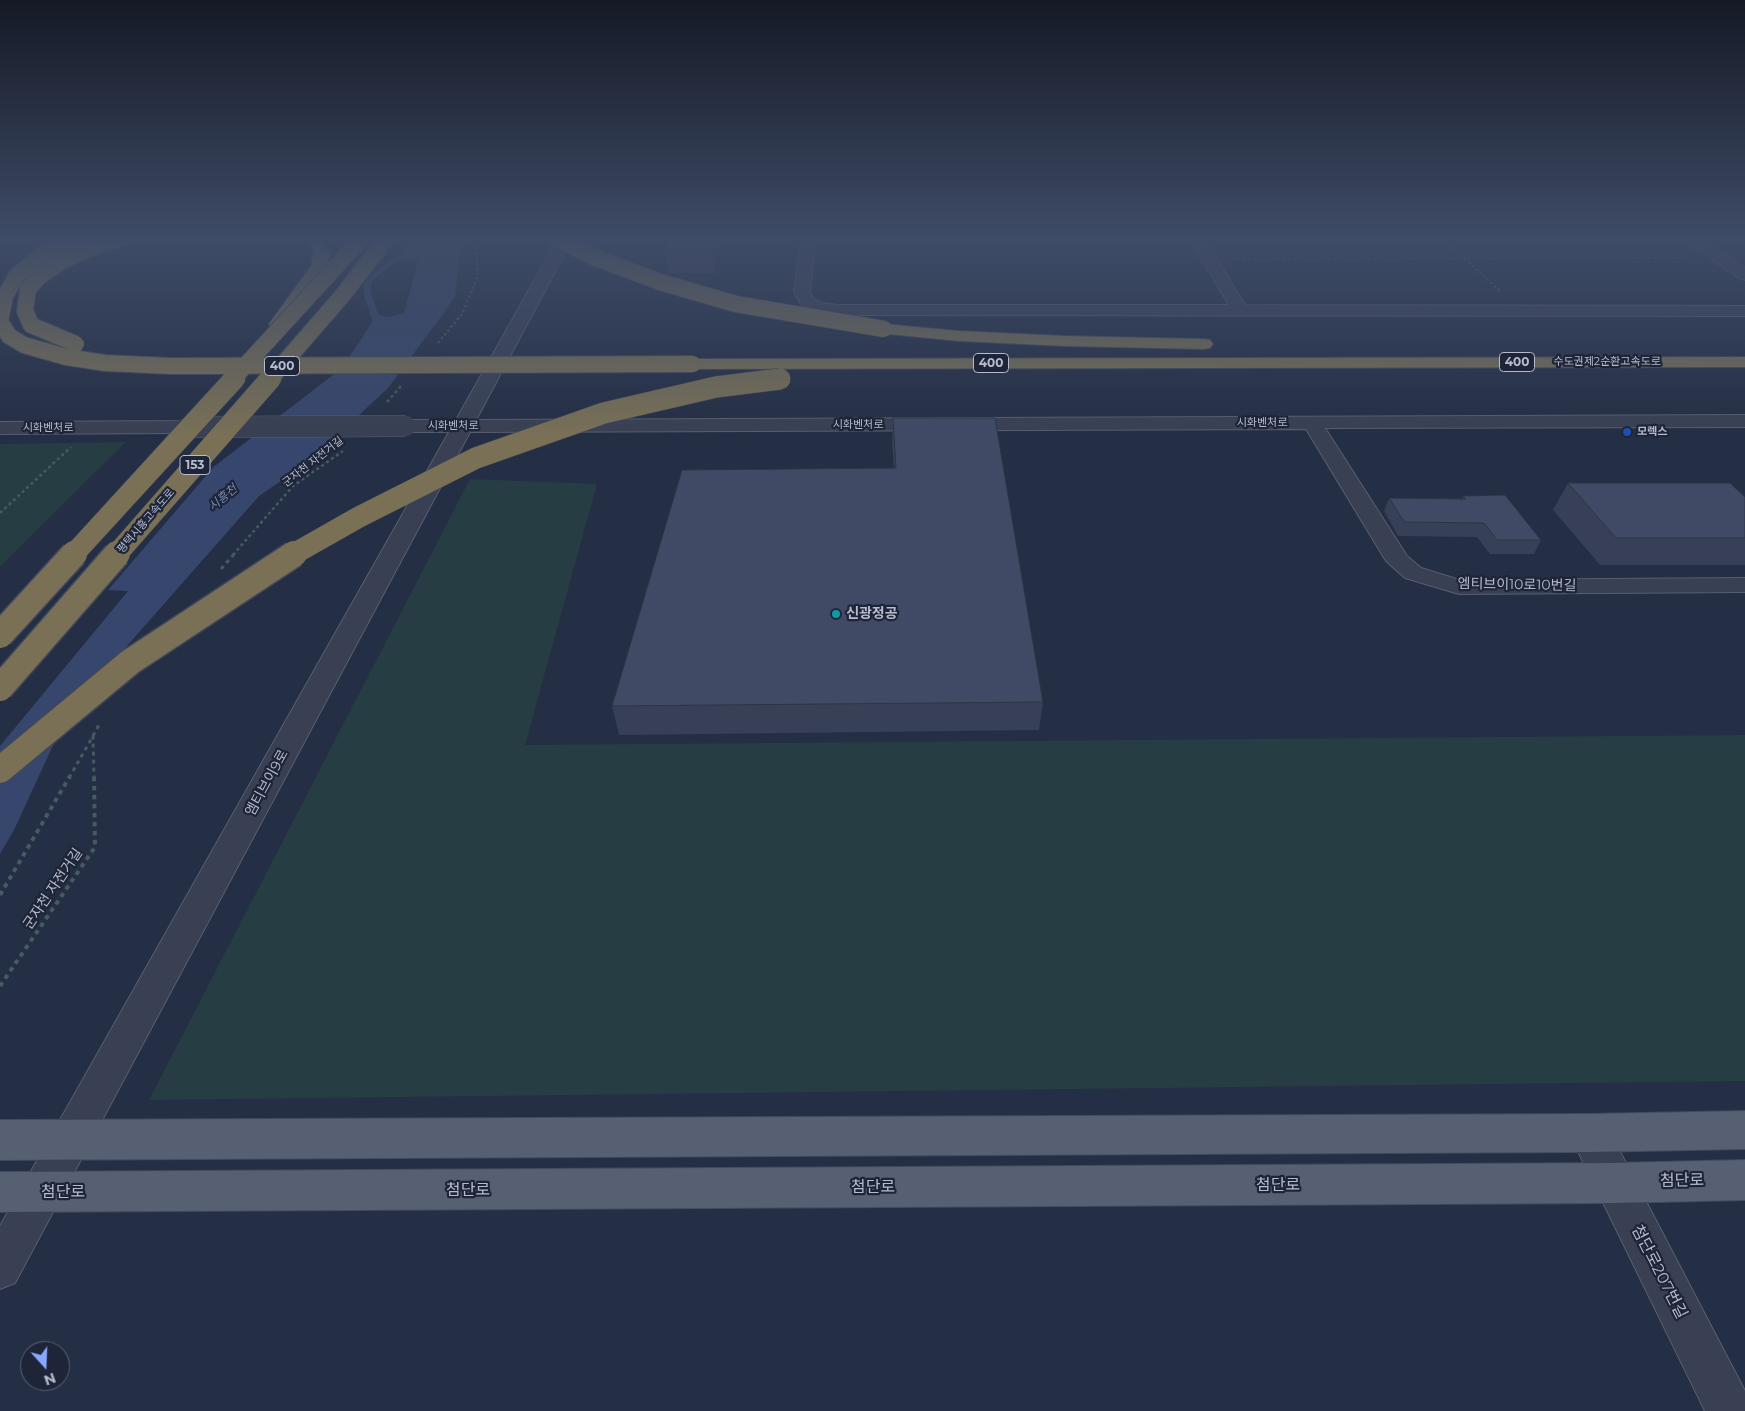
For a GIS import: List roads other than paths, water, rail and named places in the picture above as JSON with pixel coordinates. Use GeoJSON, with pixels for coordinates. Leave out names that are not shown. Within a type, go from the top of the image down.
{"type":"FeatureCollection","features":[{"type":"Feature","properties":{"kind":"highway","name":"400"},"geometry":{"type":"LineString","coordinates":[[3,304],[0,321],[9,336],[24,345],[66,357],[105,363],[171,366],[693,358],[1290,362]]}},
{"type":"Feature","properties":{"kind":"highway"},"geometry":{"type":"LineString","coordinates":[[26,304],[25,311],[31,325],[72,344],[111,350],[218,356],[693,358],[1181,347],[1546,347]]}},
{"type":"Feature","properties":{"kind":"highway"},"geometry":{"type":"LineString","coordinates":[[256,352],[291,304]]}},
{"type":"Feature","properties":{"kind":"highway","name":"153"},"geometry":{"type":"LineString","coordinates":[[0,635],[301,304]]}},
{"type":"Feature","properties":{"kind":"highway","name":"평택시흥고속도로"},"geometry":{"type":"LineString","coordinates":[[0,688],[335,304]]}},
{"type":"Feature","properties":{"kind":"highway","name":"400"},"geometry":{"type":"LineString","coordinates":[[735,304],[884,329],[959,336],[1065,342],[1218,344]]}},
{"type":"Feature","properties":{"kind":"highway","name":"400"},"geometry":{"type":"LineString","coordinates":[[1436,346],[1546,347]]}},
{"type":"Feature","properties":{"kind":"highway","name":"수도권제2순환고속도로"},"geometry":{"type":"LineString","coordinates":[[1546,347],[1745,349]]}},
{"type":"Feature","properties":{"kind":"highway"},"geometry":{"type":"LineString","coordinates":[[0,770],[130,662],[275,565],[360,517],[476,458],[604,413],[716,387],[780,379],[870,373],[1290,362]]}},
{"type":"Feature","properties":{"kind":"highway","name":"수도권제2순환고속도로"},"geometry":{"type":"LineString","coordinates":[[1290,362],[1745,362]]}},
{"type":"Feature","properties":{"kind":"main road"},"geometry":{"type":"LineString","coordinates":[[0,1140],[1589,1133],[1745,1130]]}},
{"type":"Feature","properties":{"kind":"main road","name":"첨단로"},"geometry":{"type":"LineString","coordinates":[[0,1192],[1745,1180]]}},
{"type":"Feature","properties":{"kind":"street","name":"엠티브이9로"},"geometry":{"type":"LineString","coordinates":[[0,1268],[530,304]]}},
{"type":"Feature","properties":{"kind":"street"},"geometry":{"type":"LineString","coordinates":[[811,304],[816,307],[838,310],[1745,311]]}},
{"type":"Feature","properties":{"kind":"street"},"geometry":{"type":"LineString","coordinates":[[1236,304],[1240,310]]}},
{"type":"Feature","properties":{"kind":"street","name":"시화벤처로"},"geometry":{"type":"LineString","coordinates":[[0,428],[1745,421]]}},
{"type":"Feature","properties":{"kind":"street","name":"엠티브이10로10번길"},"geometry":{"type":"LineString","coordinates":[[1312,422],[1398,561],[1413,573],[1459,587],[1745,585]]}},
{"type":"Feature","properties":{"kind":"street","name":"첨단로207번길"},"geometry":{"type":"LineString","coordinates":[[1589,1133],[1730,1411]]}},
{"type":"Feature","properties":{"kind":"water","name":"시흥천"},"geometry":{"type":"Polygon","coordinates":[[[367,304],[375,304],[379,315],[389,317],[404,313],[406,304],[450,304],[388,388],[310,461],[259,496],[127,646],[62,726],[14,830],[0,854],[0,689],[146,519],[342,368],[373,321],[367,304]]]}},
{"type":"Feature","properties":{"kind":"place","name":"모렉스"},"geometry":{"type":"Point","coordinates":[1627,432]}},
{"type":"Feature","properties":{"kind":"place","name":"신광정공"},"geometry":{"type":"Point","coordinates":[836,614]}}]}
